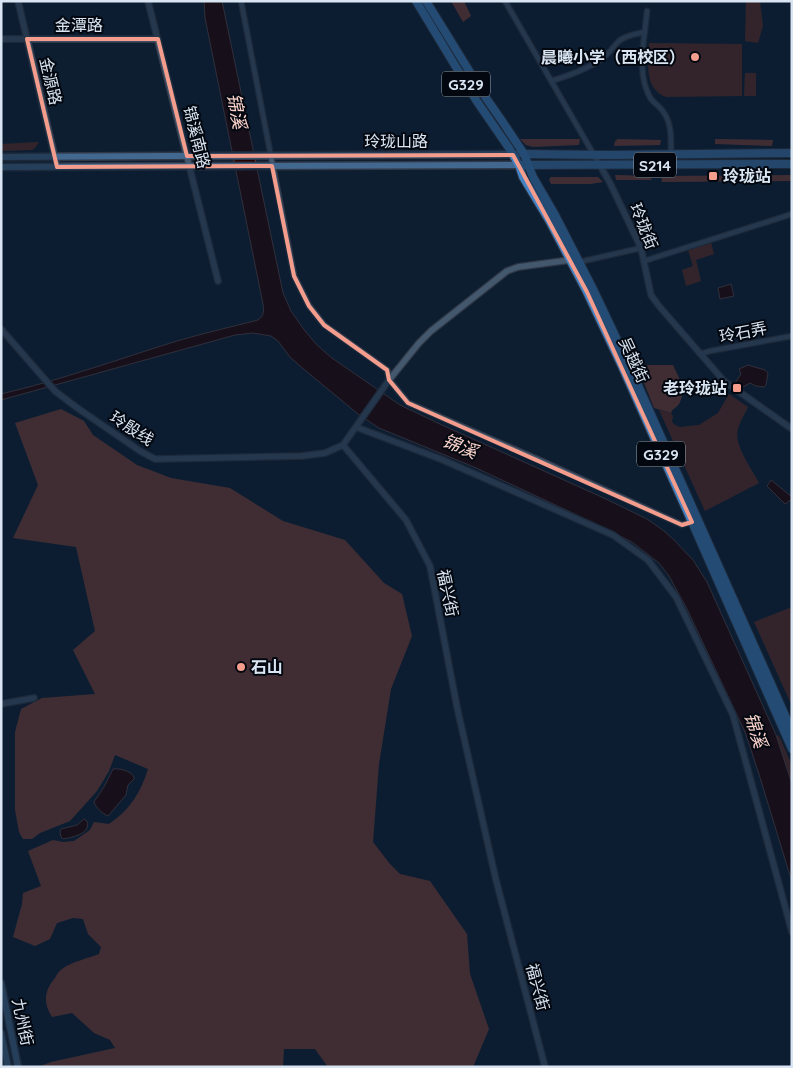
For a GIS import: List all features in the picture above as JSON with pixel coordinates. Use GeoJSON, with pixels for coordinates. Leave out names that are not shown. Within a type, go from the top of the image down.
{"type":"FeatureCollection","features":[{"type":"Feature","properties":{"kind":"highway","name":"吴越街"},"geometry":{"type":"LineString","coordinates":[[416,1],[476,100],[513,154],[523,177],[587,292],[692,522],[792,749]]}},
{"type":"Feature","properties":{"kind":"highway","name":"吴越街"},"geometry":{"type":"LineString","coordinates":[[426,1],[484,95],[524,154],[533,177],[556,215],[628,363],[792,731]]}},
{"type":"Feature","properties":{"kind":"main road","name":"玲珑山路"},"geometry":{"type":"LineString","coordinates":[[1,157],[792,153]]}},
{"type":"Feature","properties":{"kind":"main road","name":"玲珑山路"},"geometry":{"type":"LineString","coordinates":[[1,167],[792,164]]}},
{"type":"Feature","properties":{"kind":"main road","name":"九州街"},"geometry":{"type":"LineString","coordinates":[[1,983],[18,1067]]}},
{"type":"Feature","properties":{"kind":"main road","name":"九州街"},"geometry":{"type":"LineString","coordinates":[[1,1033],[8,1067]]}},
{"type":"Feature","properties":{"kind":"street","name":"金源路"},"geometry":{"type":"LineString","coordinates":[[18,1],[57,167]]}},
{"type":"Feature","properties":{"kind":"street","name":"锦溪南路"},"geometry":{"type":"LineString","coordinates":[[148,1],[218,280]]}},
{"type":"Feature","properties":{"kind":"street"},"geometry":{"type":"LineString","coordinates":[[241,1],[294,276],[309,306],[324,325],[387,370],[389,380],[408,402],[682,525],[692,522]]}},
{"type":"Feature","properties":{"kind":"street","name":"玲珑街"},"geometry":{"type":"LineString","coordinates":[[505,1],[610,183],[641,248],[651,296],[724,381],[791,426]]}},
{"type":"Feature","properties":{"kind":"street"},"geometry":{"type":"LineString","coordinates":[[647,11],[642,67],[643,77],[651,99],[668,119],[671,154]]}},
{"type":"Feature","properties":{"kind":"street"},"geometry":{"type":"LineString","coordinates":[[551,81],[566,77],[606,56],[624,37],[645,32]]}},
{"type":"Feature","properties":{"kind":"street","name":"金潭路"},"geometry":{"type":"LineString","coordinates":[[1,39],[158,39]]}},
{"type":"Feature","properties":{"kind":"street"},"geometry":{"type":"LineString","coordinates":[[644,261],[792,214]]}},
{"type":"Feature","properties":{"kind":"street"},"geometry":{"type":"LineString","coordinates":[[579,262],[641,248]]}},
{"type":"Feature","properties":{"kind":"street"},"geometry":{"type":"LineString","coordinates":[[344,445],[389,380],[431,331],[507,271],[518,267],[570,260]]}},
{"type":"Feature","properties":{"kind":"street","name":"玲殷线"},"geometry":{"type":"LineString","coordinates":[[1,329],[55,391],[140,451],[155,458],[302,456],[325,453],[344,445]]}},
{"type":"Feature","properties":{"kind":"street","name":"玲石弄"},"geometry":{"type":"LineString","coordinates":[[700,354],[792,336]]}},
{"type":"Feature","properties":{"kind":"street"},"geometry":{"type":"LineString","coordinates":[[356,427],[443,460],[613,535],[648,560],[676,598],[733,715],[792,932]]}},
{"type":"Feature","properties":{"kind":"street","name":"福兴街"},"geometry":{"type":"LineString","coordinates":[[344,445],[406,520],[430,566],[457,707],[494,871],[545,1067]]}},
{"type":"Feature","properties":{"kind":"street"},"geometry":{"type":"LineString","coordinates":[[1,704],[34,698]]}},
{"type":"Feature","properties":{"kind":"highlighted area"},"geometry":{"type":"Polygon","coordinates":[[[27,39],[158,39],[187,156],[513,155],[587,292],[692,522],[682,525],[408,403],[389,380],[387,370],[324,325],[309,306],[294,276],[272,166],[57,167],[27,39]]]}},
{"type":"Feature","properties":{"kind":"shaded area"},"geometry":{"type":"Polygon","coordinates":[[[451,1],[464,1],[471,16],[463,22],[451,1]]]}},
{"type":"Feature","properties":{"kind":"shaded area"},"geometry":{"type":"Polygon","coordinates":[[[746,1],[760,1],[763,26],[758,43],[745,41],[746,1]]]}},
{"type":"Feature","properties":{"kind":"shaded area"},"geometry":{"type":"Polygon","coordinates":[[[649,43],[742,44],[742,96],[666,97],[654,88],[651,81],[648,67],[649,43]]]}},
{"type":"Feature","properties":{"kind":"shaded area"},"geometry":{"type":"Polygon","coordinates":[[[745,73],[756,73],[756,96],[744,96],[745,73]]]}},
{"type":"Feature","properties":{"kind":"shaded area"},"geometry":{"type":"Polygon","coordinates":[[[520,139],[580,139],[579,145],[533,147],[526,145],[520,139]]]}},
{"type":"Feature","properties":{"kind":"shaded area"},"geometry":{"type":"Polygon","coordinates":[[[618,139],[661,140],[660,145],[614,146],[615,141],[618,139]]]}},
{"type":"Feature","properties":{"kind":"shaded area"},"geometry":{"type":"Polygon","coordinates":[[[715,139],[773,140],[772,146],[715,144],[715,139]]]}},
{"type":"Feature","properties":{"kind":"shaded area"},"geometry":{"type":"Polygon","coordinates":[[[39,142],[32,150],[1,151],[1,144],[39,142]]]}},
{"type":"Feature","properties":{"kind":"shaded area"},"geometry":{"type":"Polygon","coordinates":[[[615,175],[649,176],[652,180],[616,180],[615,175]]]}},
{"type":"Feature","properties":{"kind":"shaded area"},"geometry":{"type":"Polygon","coordinates":[[[792,175],[792,181],[662,182],[661,176],[792,175]]]}},
{"type":"Feature","properties":{"kind":"shaded area"},"geometry":{"type":"Polygon","coordinates":[[[551,177],[598,177],[603,182],[551,184],[549,179],[551,177]]]}},
{"type":"Feature","properties":{"kind":"shaded area"},"geometry":{"type":"Polygon","coordinates":[[[711,242],[714,254],[696,260],[701,281],[686,286],[682,270],[693,266],[688,250],[711,242]]]}},
{"type":"Feature","properties":{"kind":"shaded area"},"geometry":{"type":"Polygon","coordinates":[[[637,365],[673,365],[680,379],[682,394],[679,404],[671,413],[654,408],[637,365]]]}},
{"type":"Feature","properties":{"kind":"shaded area"},"geometry":{"type":"Polygon","coordinates":[[[729,394],[748,407],[738,429],[738,442],[759,483],[705,511],[659,410],[671,413],[673,416],[672,422],[680,427],[699,425],[718,413],[729,394]]]}},
{"type":"Feature","properties":{"kind":"shaded area"},"geometry":{"type":"Polygon","coordinates":[[[61,409],[84,421],[93,435],[137,465],[171,478],[230,488],[283,521],[345,540],[384,583],[402,594],[412,636],[391,689],[379,764],[373,842],[400,874],[430,881],[467,934],[470,974],[489,1029],[473,1067],[328,1067],[315,1049],[284,1049],[283,1067],[38,1067],[51,1062],[115,1048],[110,1040],[94,1033],[72,1013],[52,1017],[47,1007],[47,992],[60,971],[66,966],[99,954],[101,947],[88,934],[83,919],[73,918],[57,923],[50,939],[35,946],[13,937],[23,893],[41,886],[28,851],[53,840],[63,842],[74,841],[90,830],[94,822],[109,824],[123,813],[134,800],[148,769],[115,755],[109,771],[97,791],[70,821],[40,833],[32,839],[23,839],[19,832],[15,810],[15,732],[21,709],[42,698],[95,694],[73,650],[95,631],[76,547],[13,538],[38,485],[15,423],[61,409]]]}},
{"type":"Feature","properties":{"kind":"shaded area"},"geometry":{"type":"Polygon","coordinates":[[[792,607],[792,706],[754,622],[792,607]]]}},
{"type":"Feature","properties":{"kind":"shaded area"},"geometry":{"type":"Polygon","coordinates":[[[776,735],[779,736],[792,765],[792,784],[776,735]]]}},
{"type":"Feature","properties":{"kind":"water","name":"锦溪"},"geometry":{"type":"Polygon","coordinates":[[[204,1],[222,1],[283,293],[291,311],[317,345],[332,358],[400,405],[647,519],[664,531],[693,560],[707,582],[776,735],[792,784],[792,882],[745,732],[687,609],[669,576],[659,563],[632,542],[474,467],[379,428],[358,414],[300,366],[290,357],[278,341],[271,336],[253,333],[235,335],[1,400],[1,394],[68,376],[177,341],[258,320],[262,315],[263,304],[205,18],[204,1]]]}},
{"type":"Feature","properties":{"kind":"water"},"geometry":{"type":"Polygon","coordinates":[[[731,284],[734,296],[720,299],[718,288],[731,284]]]}},
{"type":"Feature","properties":{"kind":"water"},"geometry":{"type":"Polygon","coordinates":[[[748,365],[765,370],[768,373],[764,387],[750,383],[743,387],[735,383],[741,374],[739,369],[748,365]]]}},
{"type":"Feature","properties":{"kind":"water"},"geometry":{"type":"Polygon","coordinates":[[[771,480],[792,499],[785,504],[767,486],[771,480]]]}},
{"type":"Feature","properties":{"kind":"water"},"geometry":{"type":"Polygon","coordinates":[[[113,769],[128,772],[133,775],[134,779],[128,785],[126,795],[108,816],[100,811],[94,802],[113,769]]]}},
{"type":"Feature","properties":{"kind":"water"},"geometry":{"type":"Polygon","coordinates":[[[84,819],[88,825],[84,832],[63,839],[61,837],[61,829],[77,825],[84,819]]]}},
{"type":"Feature","properties":{"kind":"place","name":"晨曦小学（西校区）"},"geometry":{"type":"Point","coordinates":[695,57]}},
{"type":"Feature","properties":{"kind":"place","name":"玲珑站"},"geometry":{"type":"Point","coordinates":[713,176]}},
{"type":"Feature","properties":{"kind":"place","name":"老玲珑站"},"geometry":{"type":"Point","coordinates":[737,388]}},
{"type":"Feature","properties":{"kind":"place","name":"石山"},"geometry":{"type":"Point","coordinates":[241,667]}}]}
